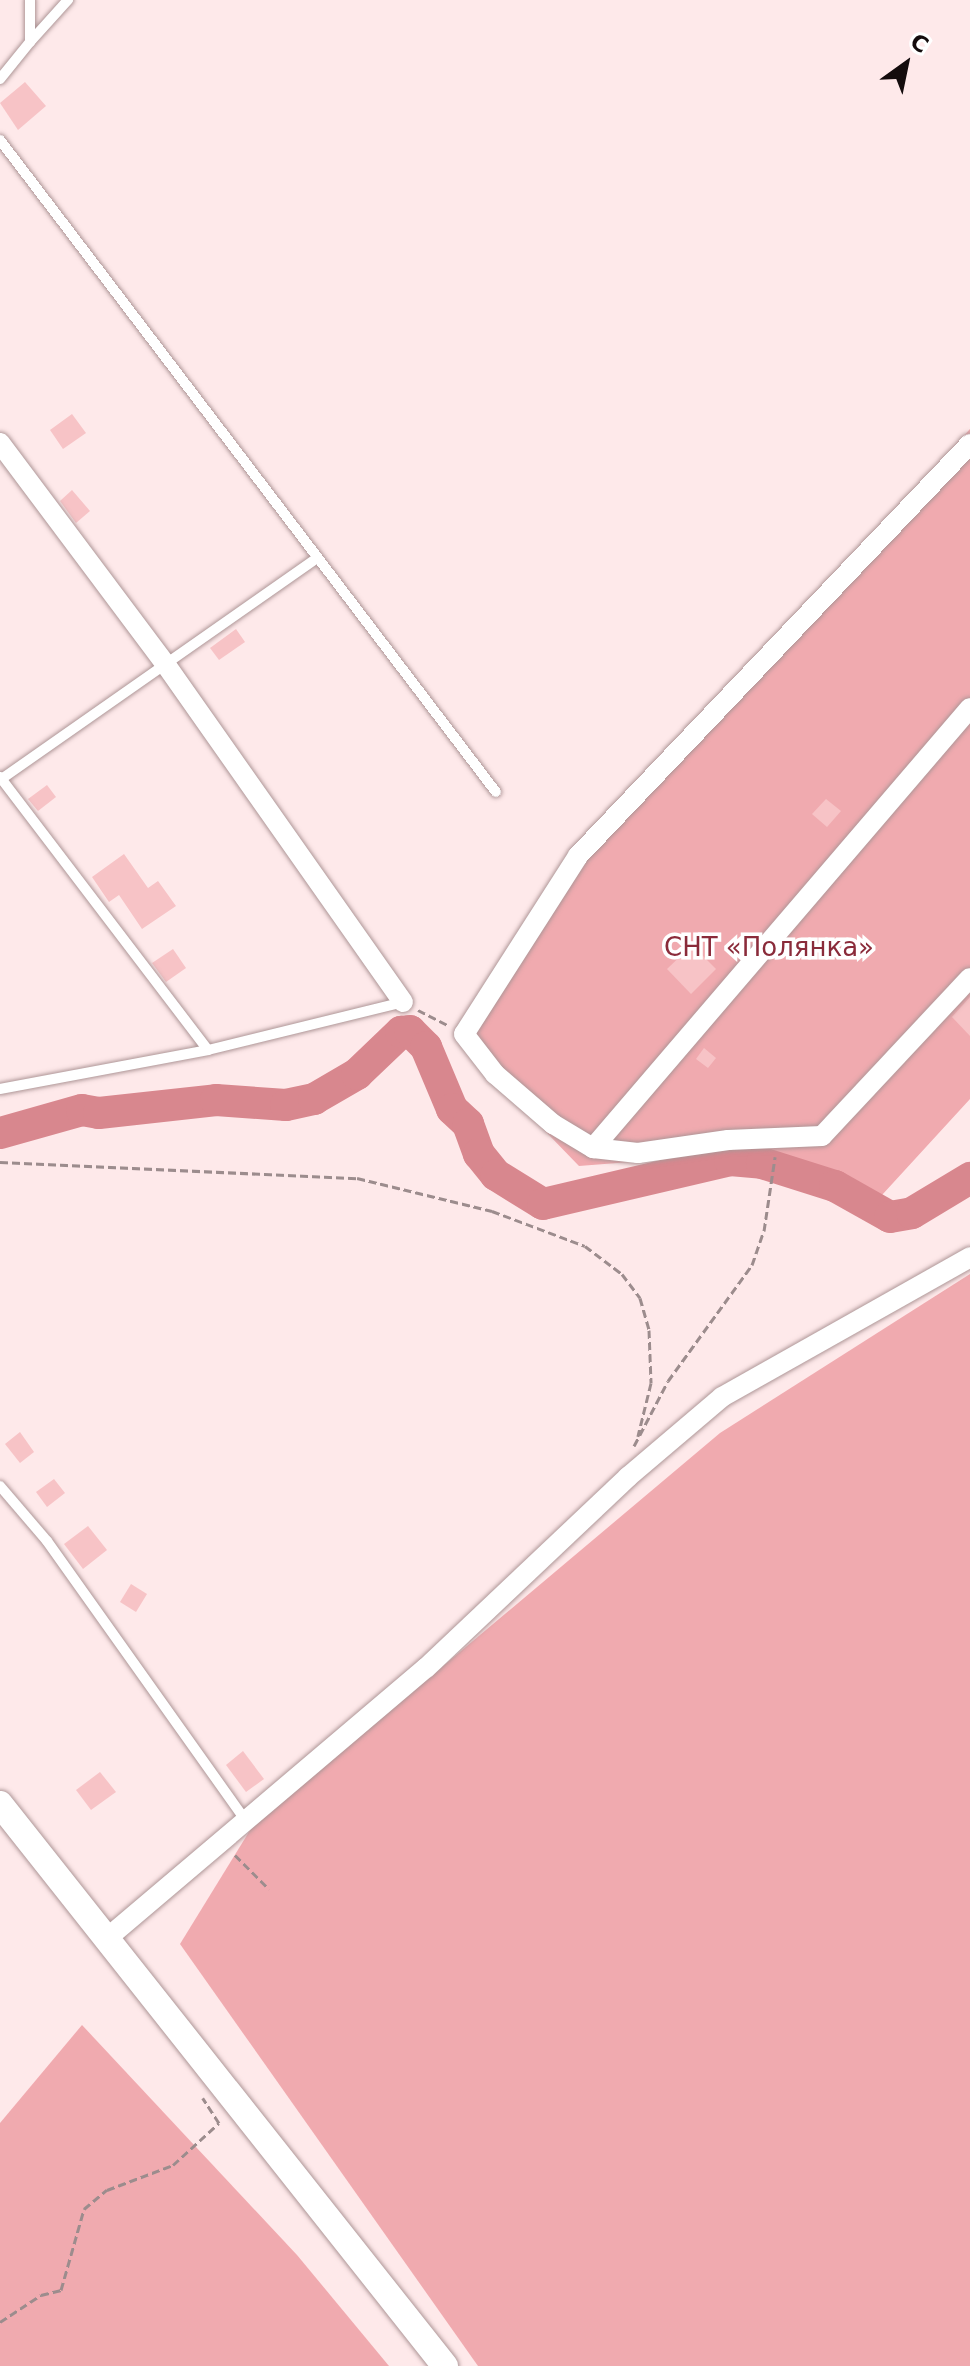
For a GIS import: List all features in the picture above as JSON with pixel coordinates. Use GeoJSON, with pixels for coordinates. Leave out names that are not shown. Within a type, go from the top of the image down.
{"type":"FeatureCollection","features":[{"type":"Feature","properties":{"kind":"street"},"geometry":{"type":"LineString","coordinates":[[0,443],[166,665],[403,1002]]}},
{"type":"Feature","properties":{"kind":"street"},"geometry":{"type":"LineString","coordinates":[[970,444],[578,856],[464,1034],[495,1074],[553,1124],[593,1148],[638,1153],[728,1140],[822,1136],[970,978]]}},
{"type":"Feature","properties":{"kind":"street"},"geometry":{"type":"LineString","coordinates":[[593,1148],[970,708]]}},
{"type":"Feature","properties":{"kind":"street"},"geometry":{"type":"LineString","coordinates":[[105,1940],[426,1668],[628,1477],[722,1397],[970,1257]]}},
{"type":"Feature","properties":{"kind":"street"},"geometry":{"type":"LineString","coordinates":[[0,1804],[445,2366]]}},
{"type":"Feature","properties":{"kind":"lane"},"geometry":{"type":"LineString","coordinates":[[30,0],[30,42]]}},
{"type":"Feature","properties":{"kind":"lane"},"geometry":{"type":"LineString","coordinates":[[0,79],[68,0]]}},
{"type":"Feature","properties":{"kind":"lane"},"geometry":{"type":"LineString","coordinates":[[0,140],[496,792]]}},
{"type":"Feature","properties":{"kind":"lane"},"geometry":{"type":"LineString","coordinates":[[208,1050],[0,779],[316,559]]}},
{"type":"Feature","properties":{"kind":"lane"},"geometry":{"type":"LineString","coordinates":[[0,1089],[208,1050],[403,1002]]}},
{"type":"Feature","properties":{"kind":"lane"},"geometry":{"type":"LineString","coordinates":[[0,1486],[47,1541],[246,1821]]}},
{"type":"Feature","properties":{"kind":"path"},"geometry":{"type":"LineString","coordinates":[[403,1002],[464,1034]]}},
{"type":"Feature","properties":{"kind":"path"},"geometry":{"type":"LineString","coordinates":[[638,1436],[668,1381],[752,1265],[764,1231],[775,1161]]}},
{"type":"Feature","properties":{"kind":"path"},"geometry":{"type":"LineString","coordinates":[[0,1162],[357,1178],[492,1211],[585,1246],[622,1274],[640,1298],[649,1330],[651,1383],[633,1449]]}},
{"type":"Feature","properties":{"kind":"path"},"geometry":{"type":"LineString","coordinates":[[223,1840],[269,1889]]}},
{"type":"Feature","properties":{"kind":"path"},"geometry":{"type":"LineString","coordinates":[[0,2322],[41,2295],[61,2290],[84,2209],[107,2190],[173,2165],[219,2123]]}},
{"type":"Feature","properties":{"kind":"green space","name":"СНТ «Полянка»"},"geometry":{"type":"Polygon","coordinates":[[[970,429],[970,1099],[882,1195],[770,1151],[579,1166],[456,1039],[629,801],[970,429]]]}},
{"type":"Feature","properties":{"kind":"green space"},"geometry":{"type":"Polygon","coordinates":[[[970,1274],[970,2366],[478,2366],[180,1944],[252,1827],[720,1433],[970,1274]]]}},
{"type":"Feature","properties":{"kind":"green space"},"geometry":{"type":"Polygon","coordinates":[[[82,2025],[297,2255],[389,2366],[0,2366],[0,2123],[82,2025]]]}},
{"type":"Feature","properties":{"kind":"building"},"geometry":{"type":"Polygon","coordinates":[[[25,82],[46,106],[18,130],[0,103],[25,82]]]}},
{"type":"Feature","properties":{"kind":"building"},"geometry":{"type":"Polygon","coordinates":[[[72,414],[86,433],[63,449],[50,430],[72,414]]]}},
{"type":"Feature","properties":{"kind":"building"},"geometry":{"type":"Polygon","coordinates":[[[72,490],[90,511],[76,523],[60,501],[72,490]]]}},
{"type":"Feature","properties":{"kind":"building"},"geometry":{"type":"Polygon","coordinates":[[[236,629],[245,642],[219,660],[210,648],[236,629]]]}},
{"type":"Feature","properties":{"kind":"building"},"geometry":{"type":"Polygon","coordinates":[[[47,785],[56,797],[38,811],[28,799],[47,785]]]}},
{"type":"Feature","properties":{"kind":"building"},"geometry":{"type":"Polygon","coordinates":[[[826,799],[841,811],[827,827],[812,814],[826,799]]]}},
{"type":"Feature","properties":{"kind":"building"},"geometry":{"type":"Polygon","coordinates":[[[124,854],[148,888],[158,881],[176,906],[142,929],[119,895],[109,902],[92,877],[124,854]]]}},
{"type":"Feature","properties":{"kind":"building"},"geometry":{"type":"Polygon","coordinates":[[[692,945],[716,969],[691,994],[667,969],[692,945]]]}},
{"type":"Feature","properties":{"kind":"building"},"geometry":{"type":"Polygon","coordinates":[[[173,949],[186,968],[166,982],[152,963],[173,949]]]}},
{"type":"Feature","properties":{"kind":"building"},"geometry":{"type":"Polygon","coordinates":[[[970,997],[970,1036],[952,1017],[970,997]]]}},
{"type":"Feature","properties":{"kind":"building"},"geometry":{"type":"Polygon","coordinates":[[[704,1048],[716,1058],[708,1068],[696,1059],[704,1048]]]}},
{"type":"Feature","properties":{"kind":"building"},"geometry":{"type":"Polygon","coordinates":[[[20,1432],[34,1452],[20,1463],[5,1444],[20,1432]]]}},
{"type":"Feature","properties":{"kind":"building"},"geometry":{"type":"Polygon","coordinates":[[[54,1479],[65,1493],[47,1507],[36,1492],[54,1479]]]}},
{"type":"Feature","properties":{"kind":"building"},"geometry":{"type":"Polygon","coordinates":[[[88,1526],[107,1550],[83,1569],[64,1544],[88,1526]]]}},
{"type":"Feature","properties":{"kind":"building"},"geometry":{"type":"Polygon","coordinates":[[[131,1584],[147,1594],[136,1612],[120,1602],[131,1584]]]}},
{"type":"Feature","properties":{"kind":"building"},"geometry":{"type":"Polygon","coordinates":[[[243,1751],[264,1779],[246,1792],[226,1765],[243,1751]]]}},
{"type":"Feature","properties":{"kind":"building"},"geometry":{"type":"Polygon","coordinates":[[[100,1772],[116,1792],[91,1810],[76,1790],[100,1772]]]}},
{"type":"Feature","properties":{"kind":"waterway"},"geometry":{"type":"LineString","coordinates":[[0,1133],[82,1110],[99,1113],[216,1100],[286,1105],[314,1099],[357,1074],[401,1032],[410,1031],[426,1047],[452,1109],[468,1124],[479,1154],[496,1175],[543,1204],[730,1160],[762,1163],[835,1186],[890,1217],[912,1213],[970,1178]]}}]}
